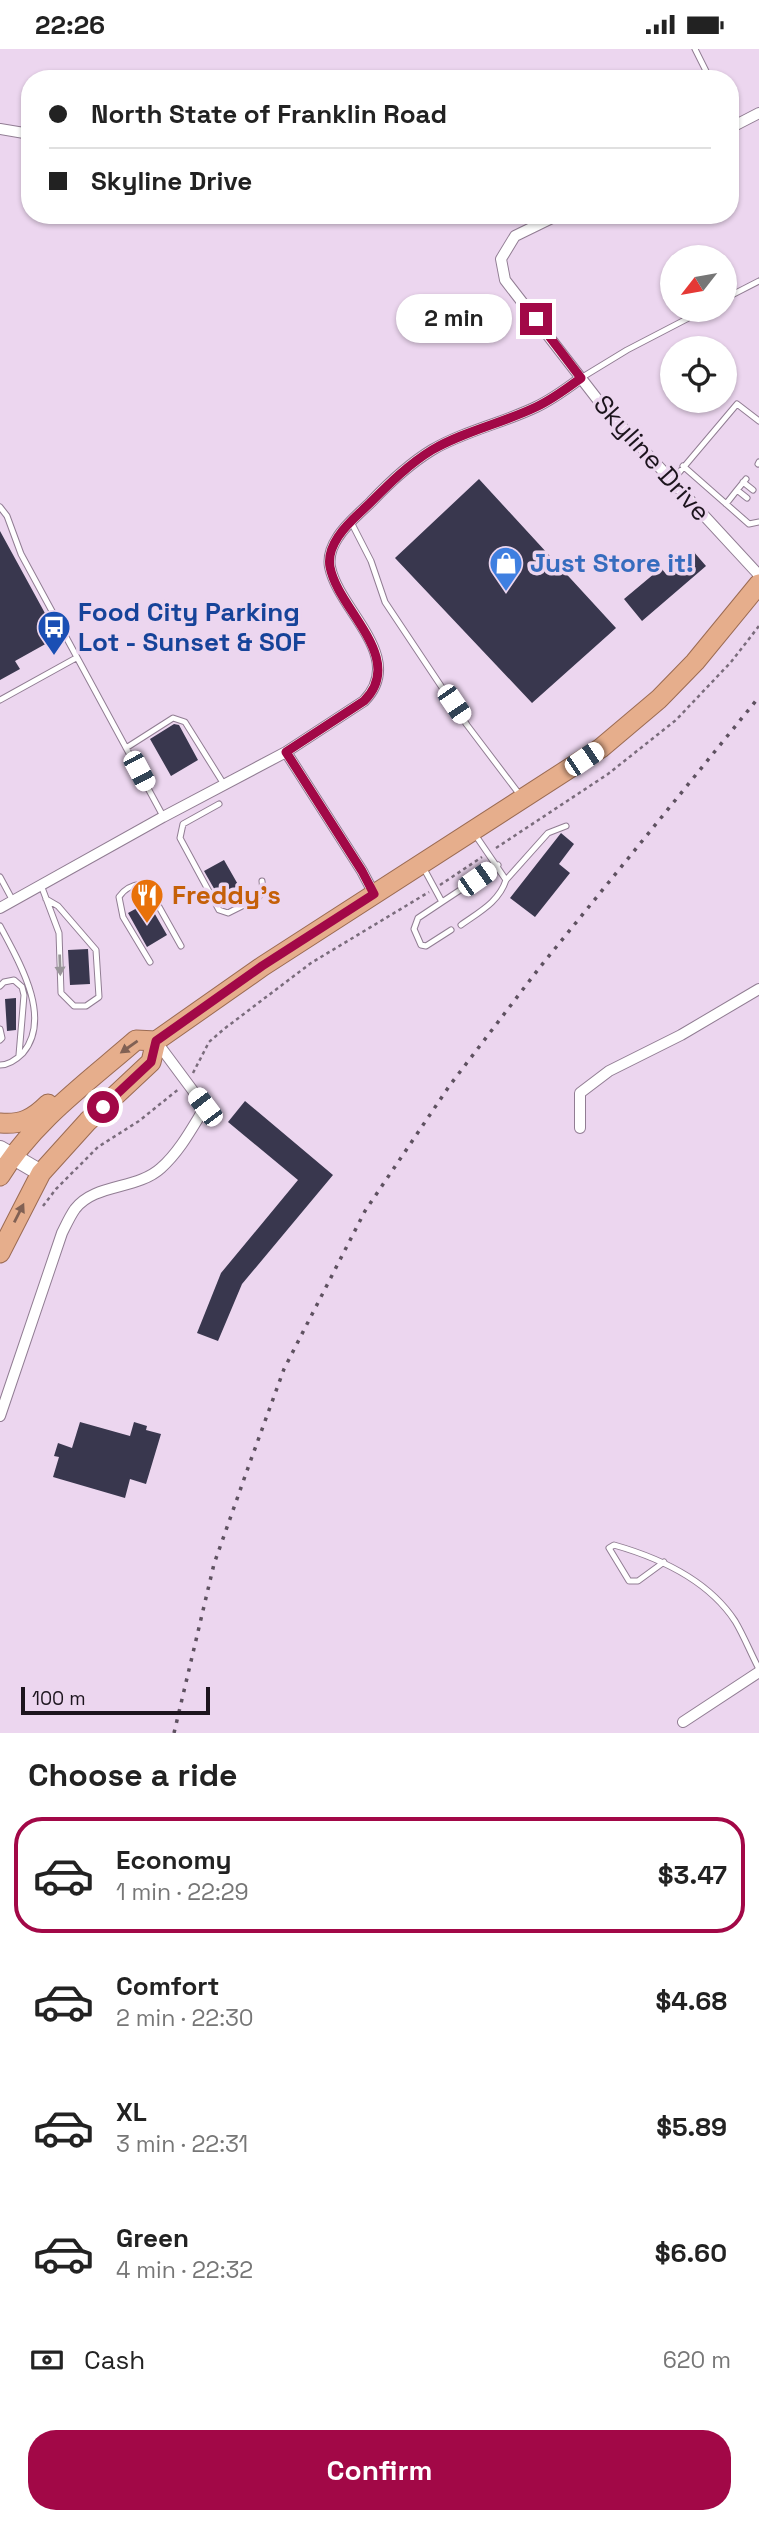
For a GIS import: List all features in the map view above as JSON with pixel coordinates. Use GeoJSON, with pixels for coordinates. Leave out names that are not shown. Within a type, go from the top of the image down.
{"type":"FeatureCollection","features":[{"type":"Feature","properties":{"kind":"highway"},"geometry":{"type":"LineString","coordinates":[[0,1176],[6,1153],[136,1040],[156,1041],[262,966],[601,748],[659,699],[695,661],[759,584]]}},
{"type":"Feature","properties":{"kind":"highway"},"geometry":{"type":"LineString","coordinates":[[0,1253],[41,1173],[88,1121],[151,1062],[156,1041]]}},
{"type":"Feature","properties":{"kind":"highway"},"geometry":{"type":"LineString","coordinates":[[0,1122],[20,1123],[34,1118],[63,1090],[107,1065]]}},
{"type":"Feature","properties":{"kind":"main road"},"geometry":{"type":"LineString","coordinates":[[6,1153],[41,1173]]}},
{"type":"Feature","properties":{"kind":"street"},"geometry":{"type":"LineString","coordinates":[[739,121],[759,113]]}},
{"type":"Feature","properties":{"kind":"street"},"geometry":{"type":"LineString","coordinates":[[0,129],[21,132]]}},
{"type":"Feature","properties":{"kind":"street","name":"Skyline Drive"},"geometry":{"type":"LineString","coordinates":[[540,224],[515,236],[501,259],[505,280],[601,404],[759,575]]}},
{"type":"Feature","properties":{"kind":"street"},"geometry":{"type":"LineString","coordinates":[[0,908],[286,752],[364,701],[378,681],[379,665],[371,643],[330,567],[331,550],[340,533],[394,478],[432,450],[536,408],[581,378]]}},
{"type":"Feature","properties":{"kind":"street"},"geometry":{"type":"LineString","coordinates":[[286,752],[374,894]]}},
{"type":"Feature","properties":{"kind":"street"},"geometry":{"type":"LineString","coordinates":[[580,1128],[580,1093],[609,1070],[681,1035],[759,989]]}},
{"type":"Feature","properties":{"kind":"street"},"geometry":{"type":"LineString","coordinates":[[0,1416],[62,1233],[75,1209],[92,1194],[126,1186],[160,1170],[184,1142],[205,1107],[156,1041]]}},
{"type":"Feature","properties":{"kind":"street"},"geometry":{"type":"LineString","coordinates":[[683,1722],[759,1671]]}},
{"type":"Feature","properties":{"kind":"lane"},"geometry":{"type":"LineString","coordinates":[[695,49],[706,70]]}},
{"type":"Feature","properties":{"kind":"lane"},"geometry":{"type":"LineString","coordinates":[[737,292],[759,281]]}},
{"type":"Feature","properties":{"kind":"lane"},"geometry":{"type":"LineString","coordinates":[[581,378],[681,322]]}},
{"type":"Feature","properties":{"kind":"lane"},"geometry":{"type":"LineString","coordinates":[[672,481],[737,404],[759,421]]}},
{"type":"Feature","properties":{"kind":"lane"},"geometry":{"type":"LineString","coordinates":[[683,466],[750,524],[759,522]]}},
{"type":"Feature","properties":{"kind":"lane"},"geometry":{"type":"LineString","coordinates":[[726,505],[744,481],[753,490]]}},
{"type":"Feature","properties":{"kind":"lane"},"geometry":{"type":"LineString","coordinates":[[737,490],[747,498]]}},
{"type":"Feature","properties":{"kind":"lane"},"geometry":{"type":"LineString","coordinates":[[0,507],[7,516],[22,554],[76,658],[163,817]]}},
{"type":"Feature","properties":{"kind":"lane"},"geometry":{"type":"LineString","coordinates":[[351,522],[371,561],[385,602],[467,725],[523,799]]}},
{"type":"Feature","properties":{"kind":"lane"},"geometry":{"type":"LineString","coordinates":[[0,700],[76,658]]}},
{"type":"Feature","properties":{"kind":"lane"},"geometry":{"type":"LineString","coordinates":[[126,748],[173,718],[185,722],[225,786]]}},
{"type":"Feature","properties":{"kind":"lane"},"geometry":{"type":"LineString","coordinates":[[219,804],[183,824],[180,838],[219,910],[228,913],[258,898],[263,891],[262,881]]}},
{"type":"Feature","properties":{"kind":"lane"},"geometry":{"type":"LineString","coordinates":[[461,925],[496,899],[506,880],[548,833],[566,826]]}},
{"type":"Feature","properties":{"kind":"lane"},"geometry":{"type":"LineString","coordinates":[[472,831],[506,880]]}},
{"type":"Feature","properties":{"kind":"lane"},"geometry":{"type":"LineString","coordinates":[[422,864],[442,902]]}},
{"type":"Feature","properties":{"kind":"lane"},"geometry":{"type":"LineString","coordinates":[[451,930],[426,946],[421,945],[414,929],[418,918],[498,865]]}},
{"type":"Feature","properties":{"kind":"lane"},"geometry":{"type":"LineString","coordinates":[[0,877],[13,901]]}},
{"type":"Feature","properties":{"kind":"lane"},"geometry":{"type":"LineString","coordinates":[[150,963],[123,918],[119,897],[123,891],[142,884],[149,889],[181,946]]}},
{"type":"Feature","properties":{"kind":"lane"},"geometry":{"type":"LineString","coordinates":[[41,885],[46,899],[59,933],[61,993],[74,1006],[86,1006],[99,997],[96,950],[58,906],[46,899]]}},
{"type":"Feature","properties":{"kind":"lane"},"geometry":{"type":"LineString","coordinates":[[0,926],[30,987],[34,1025],[30,1045],[19,1058],[0,1065]]}},
{"type":"Feature","properties":{"kind":"lane"},"geometry":{"type":"LineString","coordinates":[[0,986],[4,982],[14,980],[22,987],[24,995],[19,1058]]}},
{"type":"Feature","properties":{"kind":"lane"},"geometry":{"type":"LineString","coordinates":[[0,1029],[0,1040]]}},
{"type":"Feature","properties":{"kind":"lane"},"geometry":{"type":"LineString","coordinates":[[664,1562],[638,1581],[629,1581],[608,1548],[614,1545],[664,1562],[713,1594],[735,1621],[759,1671]]}},
{"type":"Feature","properties":{"kind":"path"},"geometry":{"type":"LineString","coordinates":[[27,1197],[43,1207],[56,1189],[98,1147],[139,1121],[186,1082],[209,1042],[311,963],[436,887],[608,774],[676,720],[731,662],[759,626]]}},
{"type":"Feature","properties":{"kind":"building","name":"Just Store it!"},"geometry":{"type":"Polygon","coordinates":[[[479,479],[616,628],[532,703],[395,558],[479,479]]]}},
{"type":"Feature","properties":{"kind":"building"},"geometry":{"type":"Polygon","coordinates":[[[0,531],[58,637],[15,661],[20,669],[0,680],[0,531]]]}},
{"type":"Feature","properties":{"kind":"building"},"geometry":{"type":"Polygon","coordinates":[[[693,551],[706,566],[642,621],[624,599],[661,568],[666,574],[693,551]]]}},
{"type":"Feature","properties":{"kind":"building"},"geometry":{"type":"Polygon","coordinates":[[[174,724],[179,725],[198,760],[171,776],[150,739],[174,724]]]}},
{"type":"Feature","properties":{"kind":"building"},"geometry":{"type":"Polygon","coordinates":[[[561,833],[574,844],[559,864],[570,873],[535,917],[510,898],[561,833]]]}},
{"type":"Feature","properties":{"kind":"building"},"geometry":{"type":"Polygon","coordinates":[[[224,860],[244,895],[224,906],[204,871],[224,860]]]}},
{"type":"Feature","properties":{"kind":"building","name":"Freddy's"},"geometry":{"type":"Polygon","coordinates":[[[148,902],[167,935],[147,947],[128,913],[148,902]]]}},
{"type":"Feature","properties":{"kind":"building"},"geometry":{"type":"Polygon","coordinates":[[[88,949],[90,984],[70,985],[68,950],[88,949]]]}},
{"type":"Feature","properties":{"kind":"building"},"geometry":{"type":"Polygon","coordinates":[[[16,998],[16,1030],[7,1031],[5,999],[16,998]]]}},
{"type":"Feature","properties":{"kind":"building"},"geometry":{"type":"Polygon","coordinates":[[[245,1101],[333,1175],[242,1284],[218,1341],[197,1333],[221,1273],[298,1180],[228,1122],[245,1101]]]}},
{"type":"Feature","properties":{"kind":"building"},"geometry":{"type":"Polygon","coordinates":[[[80,1422],[130,1436],[134,1422],[147,1426],[146,1430],[161,1434],[146,1484],[130,1479],[125,1498],[53,1477],[59,1457],[54,1456],[58,1443],[72,1448],[80,1422]]]}},
{"type":"Feature","properties":{"kind":"railway"},"geometry":{"type":"LineString","coordinates":[[174,1733],[214,1564],[284,1369],[365,1211],[450,1085],[540,967],[759,697]]}},
{"type":"Feature","properties":{"kind":"place","name":"Just Store it!"},"geometry":{"type":"Point","coordinates":[506,593]}},
{"type":"Feature","properties":{"kind":"place","name":"Food City Parking Lot - Sunset & SOF"},"geometry":{"type":"Point","coordinates":[54,657]}},
{"type":"Feature","properties":{"kind":"place","name":"Freddy's"},"geometry":{"type":"Point","coordinates":[147,925]}},
{"type":"Feature","properties":{"kind":"route"},"geometry":{"type":"LineString","coordinates":[[103,1107],[151,1062],[156,1041],[262,966],[374,894],[286,752],[364,701],[378,681],[379,665],[371,643],[330,567],[331,550],[340,533],[394,478],[432,450],[536,408],[581,378],[536,319]]}}]}
